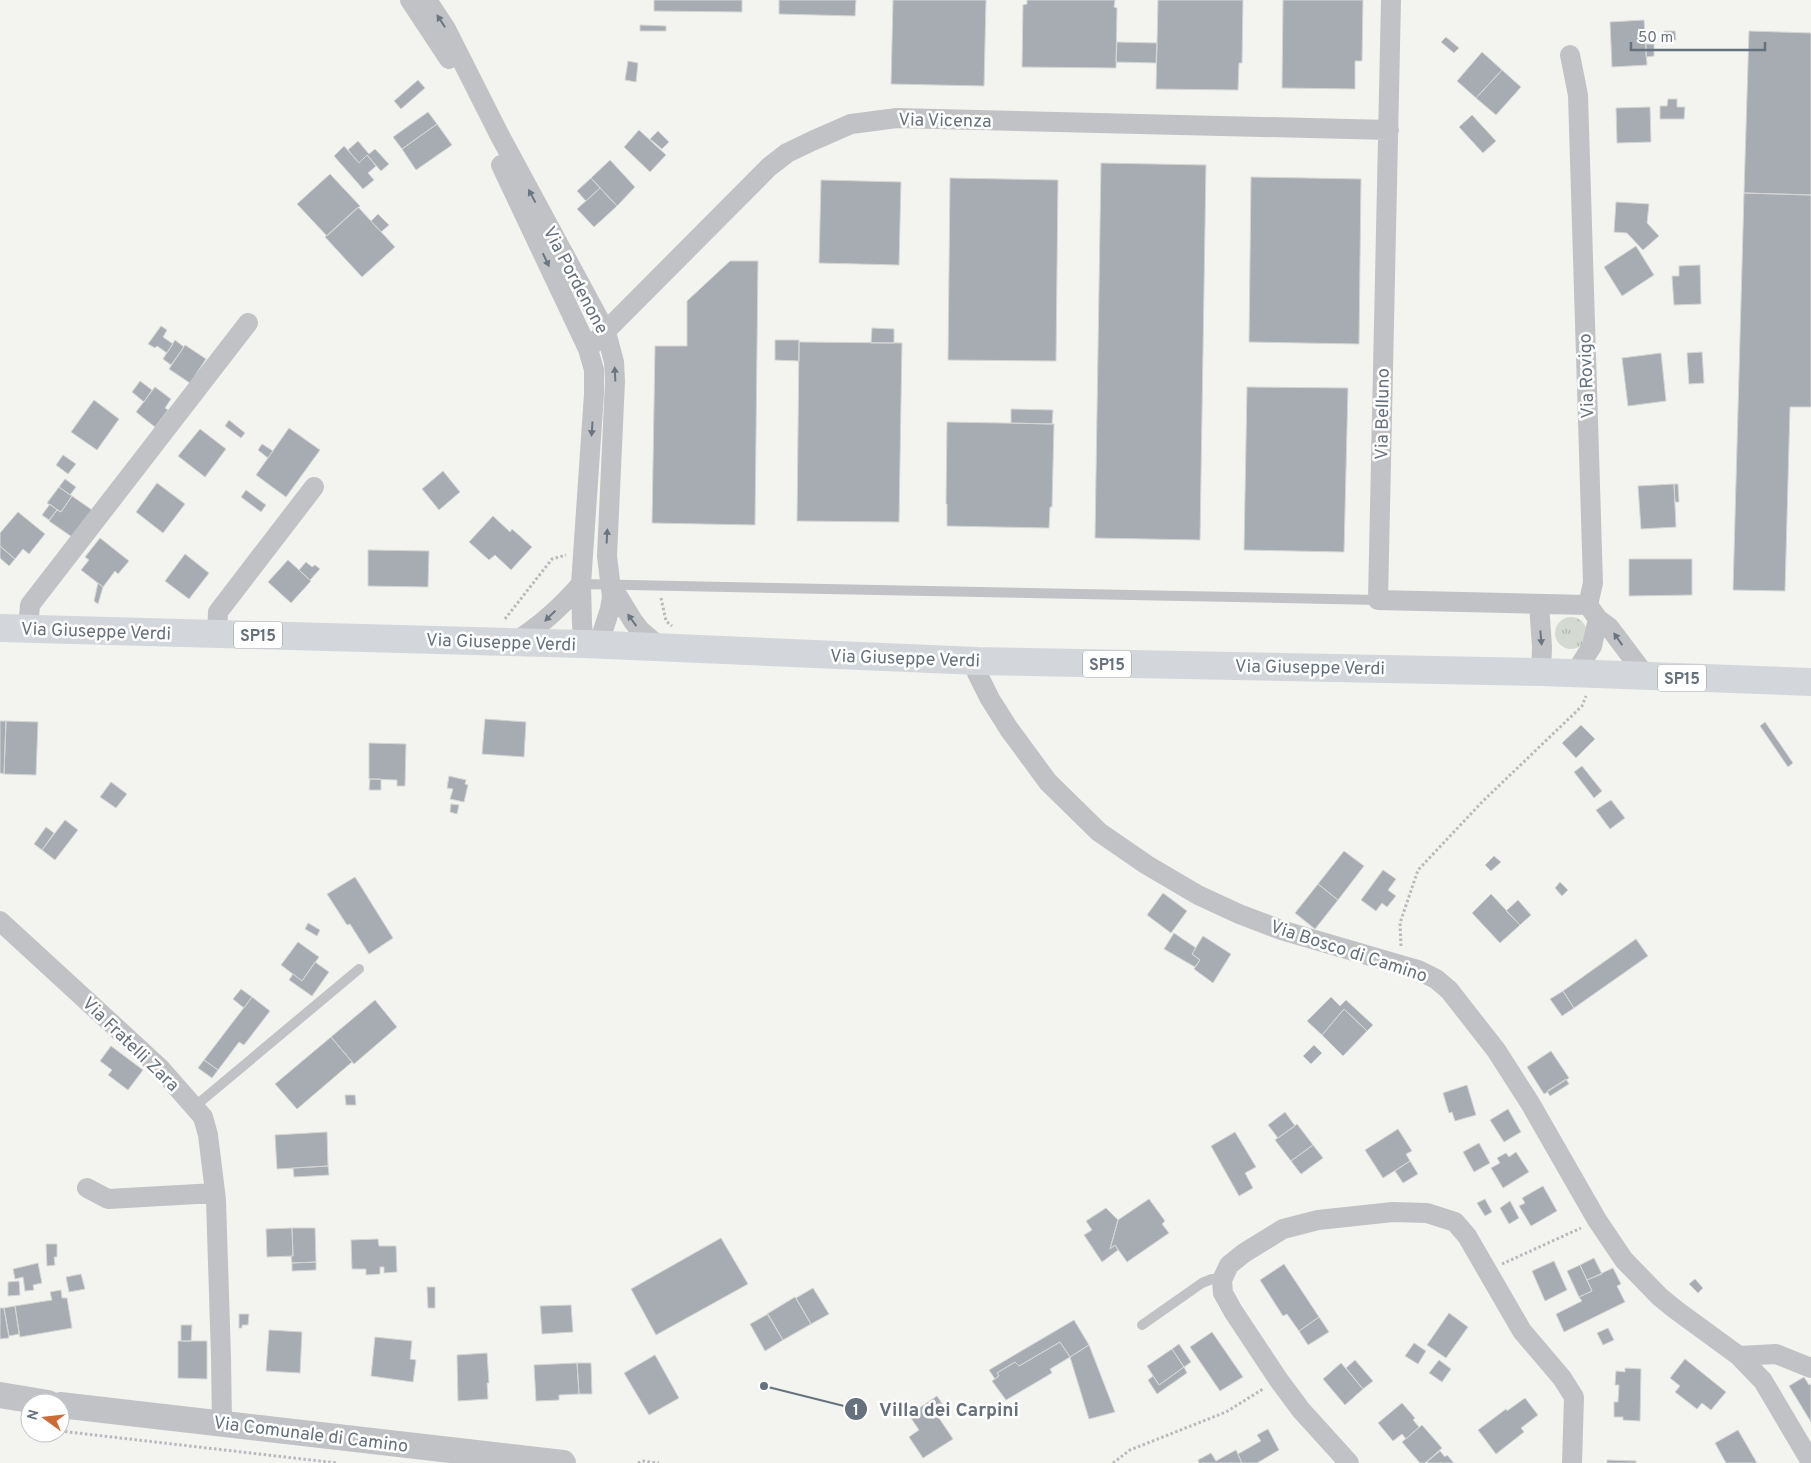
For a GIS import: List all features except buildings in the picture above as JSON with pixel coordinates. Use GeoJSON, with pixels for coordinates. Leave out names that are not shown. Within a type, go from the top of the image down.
{"type":"FeatureCollection","features":[{"type":"Feature","properties":{"kind":"main road","name":"Via Giuseppe Verdi"},"geometry":{"type":"LineString","coordinates":[[0,628],[515,642],[977,661],[1541,672],[1811,682]]}},
{"type":"Feature","properties":{"kind":"street","name":"Via Pordenone"},"geometry":{"type":"LineString","coordinates":[[410,0],[490,128],[606,332],[614,362],[615,381],[606,556],[611,585],[610,608],[591,645]]}},
{"type":"Feature","properties":{"kind":"street","name":"Via Pordenone"},"geometry":{"type":"LineString","coordinates":[[427,0],[446,29],[588,349],[594,370],[581,584],[582,624],[591,645]]}},
{"type":"Feature","properties":{"kind":"street","name":"Via Belluno"},"geometry":{"type":"LineString","coordinates":[[1378,600],[1391,0]]}},
{"type":"Feature","properties":{"kind":"street","name":"Via Rovigo"},"geometry":{"type":"LineString","coordinates":[[1570,55],[1578,95],[1593,612],[1592,646],[1585,674]]}},
{"type":"Feature","properties":{"kind":"street","name":"Via Vicenza"},"geometry":{"type":"LineString","coordinates":[[588,349],[769,167],[795,149],[851,124],[897,118],[1389,130]]}},
{"type":"Feature","properties":{"kind":"street"},"geometry":{"type":"LineString","coordinates":[[28,628],[30,605],[248,323]]}},
{"type":"Feature","properties":{"kind":"street"},"geometry":{"type":"LineString","coordinates":[[217,634],[218,612],[314,487]]}},
{"type":"Feature","properties":{"kind":"street"},"geometry":{"type":"LineString","coordinates":[[515,642],[540,625],[581,584]]}},
{"type":"Feature","properties":{"kind":"street"},"geometry":{"type":"LineString","coordinates":[[611,585],[640,630],[661,648]]}},
{"type":"Feature","properties":{"kind":"street"},"geometry":{"type":"LineString","coordinates":[[1378,600],[1539,604],[1593,612],[1609,627],[1646,676]]}},
{"type":"Feature","properties":{"kind":"street"},"geometry":{"type":"LineString","coordinates":[[1539,604],[1542,646],[1541,672]]}},
{"type":"Feature","properties":{"kind":"street","name":"Via Bosco di Camino"},"geometry":{"type":"LineString","coordinates":[[977,661],[977,673],[990,700],[1009,729],[1048,782],[1099,832],[1147,865],[1198,895],[1239,914],[1281,930],[1402,965],[1436,979],[1450,990],[1496,1050],[1530,1103],[1597,1220],[1624,1260],[1660,1297],[1739,1356],[1763,1381],[1811,1462]]}},
{"type":"Feature","properties":{"kind":"street","name":"Via Fratelli Zara"},"geometry":{"type":"LineString","coordinates":[[0,921],[160,1068],[203,1117],[208,1135],[215,1193],[222,1424]]}},
{"type":"Feature","properties":{"kind":"street"},"geometry":{"type":"LineString","coordinates":[[87,1188],[108,1199],[215,1193]]}},
{"type":"Feature","properties":{"kind":"street"},"geometry":{"type":"LineString","coordinates":[[1349,1463],[1301,1410],[1278,1379],[1233,1311],[1223,1293],[1222,1280],[1229,1265],[1244,1253],[1283,1229],[1318,1220],[1393,1212],[1427,1212],[1455,1222],[1467,1236],[1522,1331],[1562,1378],[1574,1396],[1572,1463]]}},
{"type":"Feature","properties":{"kind":"street"},"geometry":{"type":"LineString","coordinates":[[1739,1356],[1776,1354],[1811,1368]]}},
{"type":"Feature","properties":{"kind":"street"},"geometry":{"type":"LineString","coordinates":[[0,1395],[20,1398]]}},
{"type":"Feature","properties":{"kind":"street","name":"Via Comunale di Camino"},"geometry":{"type":"LineString","coordinates":[[70,1405],[563,1463]]}},
{"type":"Feature","properties":{"kind":"lane"},"geometry":{"type":"LineString","coordinates":[[581,584],[1378,600]]}},
{"type":"Feature","properties":{"kind":"lane"},"geometry":{"type":"LineString","coordinates":[[194,1107],[359,968]]}},
{"type":"Feature","properties":{"kind":"lane"},"geometry":{"type":"LineString","coordinates":[[1142,1325],[1202,1283],[1212,1279],[1222,1280]]}},
{"type":"Feature","properties":{"kind":"path"},"geometry":{"type":"LineString","coordinates":[[497,622],[506,619],[552,558],[567,554],[582,555]]}},
{"type":"Feature","properties":{"kind":"path"},"geometry":{"type":"LineString","coordinates":[[1402,965],[1400,923],[1418,870],[1483,801],[1582,706],[1585,674]]}},
{"type":"Feature","properties":{"kind":"path"},"geometry":{"type":"LineString","coordinates":[[1488,1270],[1597,1220]]}},
{"type":"Feature","properties":{"kind":"path"},"geometry":{"type":"LineString","coordinates":[[1112,1463],[1130,1450],[1226,1412],[1278,1379]]}},
{"type":"Feature","properties":{"kind":"path"},"geometry":{"type":"LineString","coordinates":[[70,1432],[337,1463]]}},
{"type":"Feature","properties":{"kind":"path"},"geometry":{"type":"LineString","coordinates":[[638,1463],[642,1461],[659,1463]]}},
{"type":"Feature","properties":{"kind":"green space"},"geometry":{"type":"Polygon","coordinates":[[[1571,617],[1577,618],[1582,622],[1586,627],[1586,639],[1582,644],[1577,648],[1571,649],[1565,648],[1560,644],[1556,639],[1555,633],[1556,627],[1560,622],[1565,618],[1571,617]]]}},
{"type":"Feature","properties":{"kind":"place","name":"Villa dei Carpini"},"geometry":{"type":"Point","coordinates":[764,1386]}}]}
